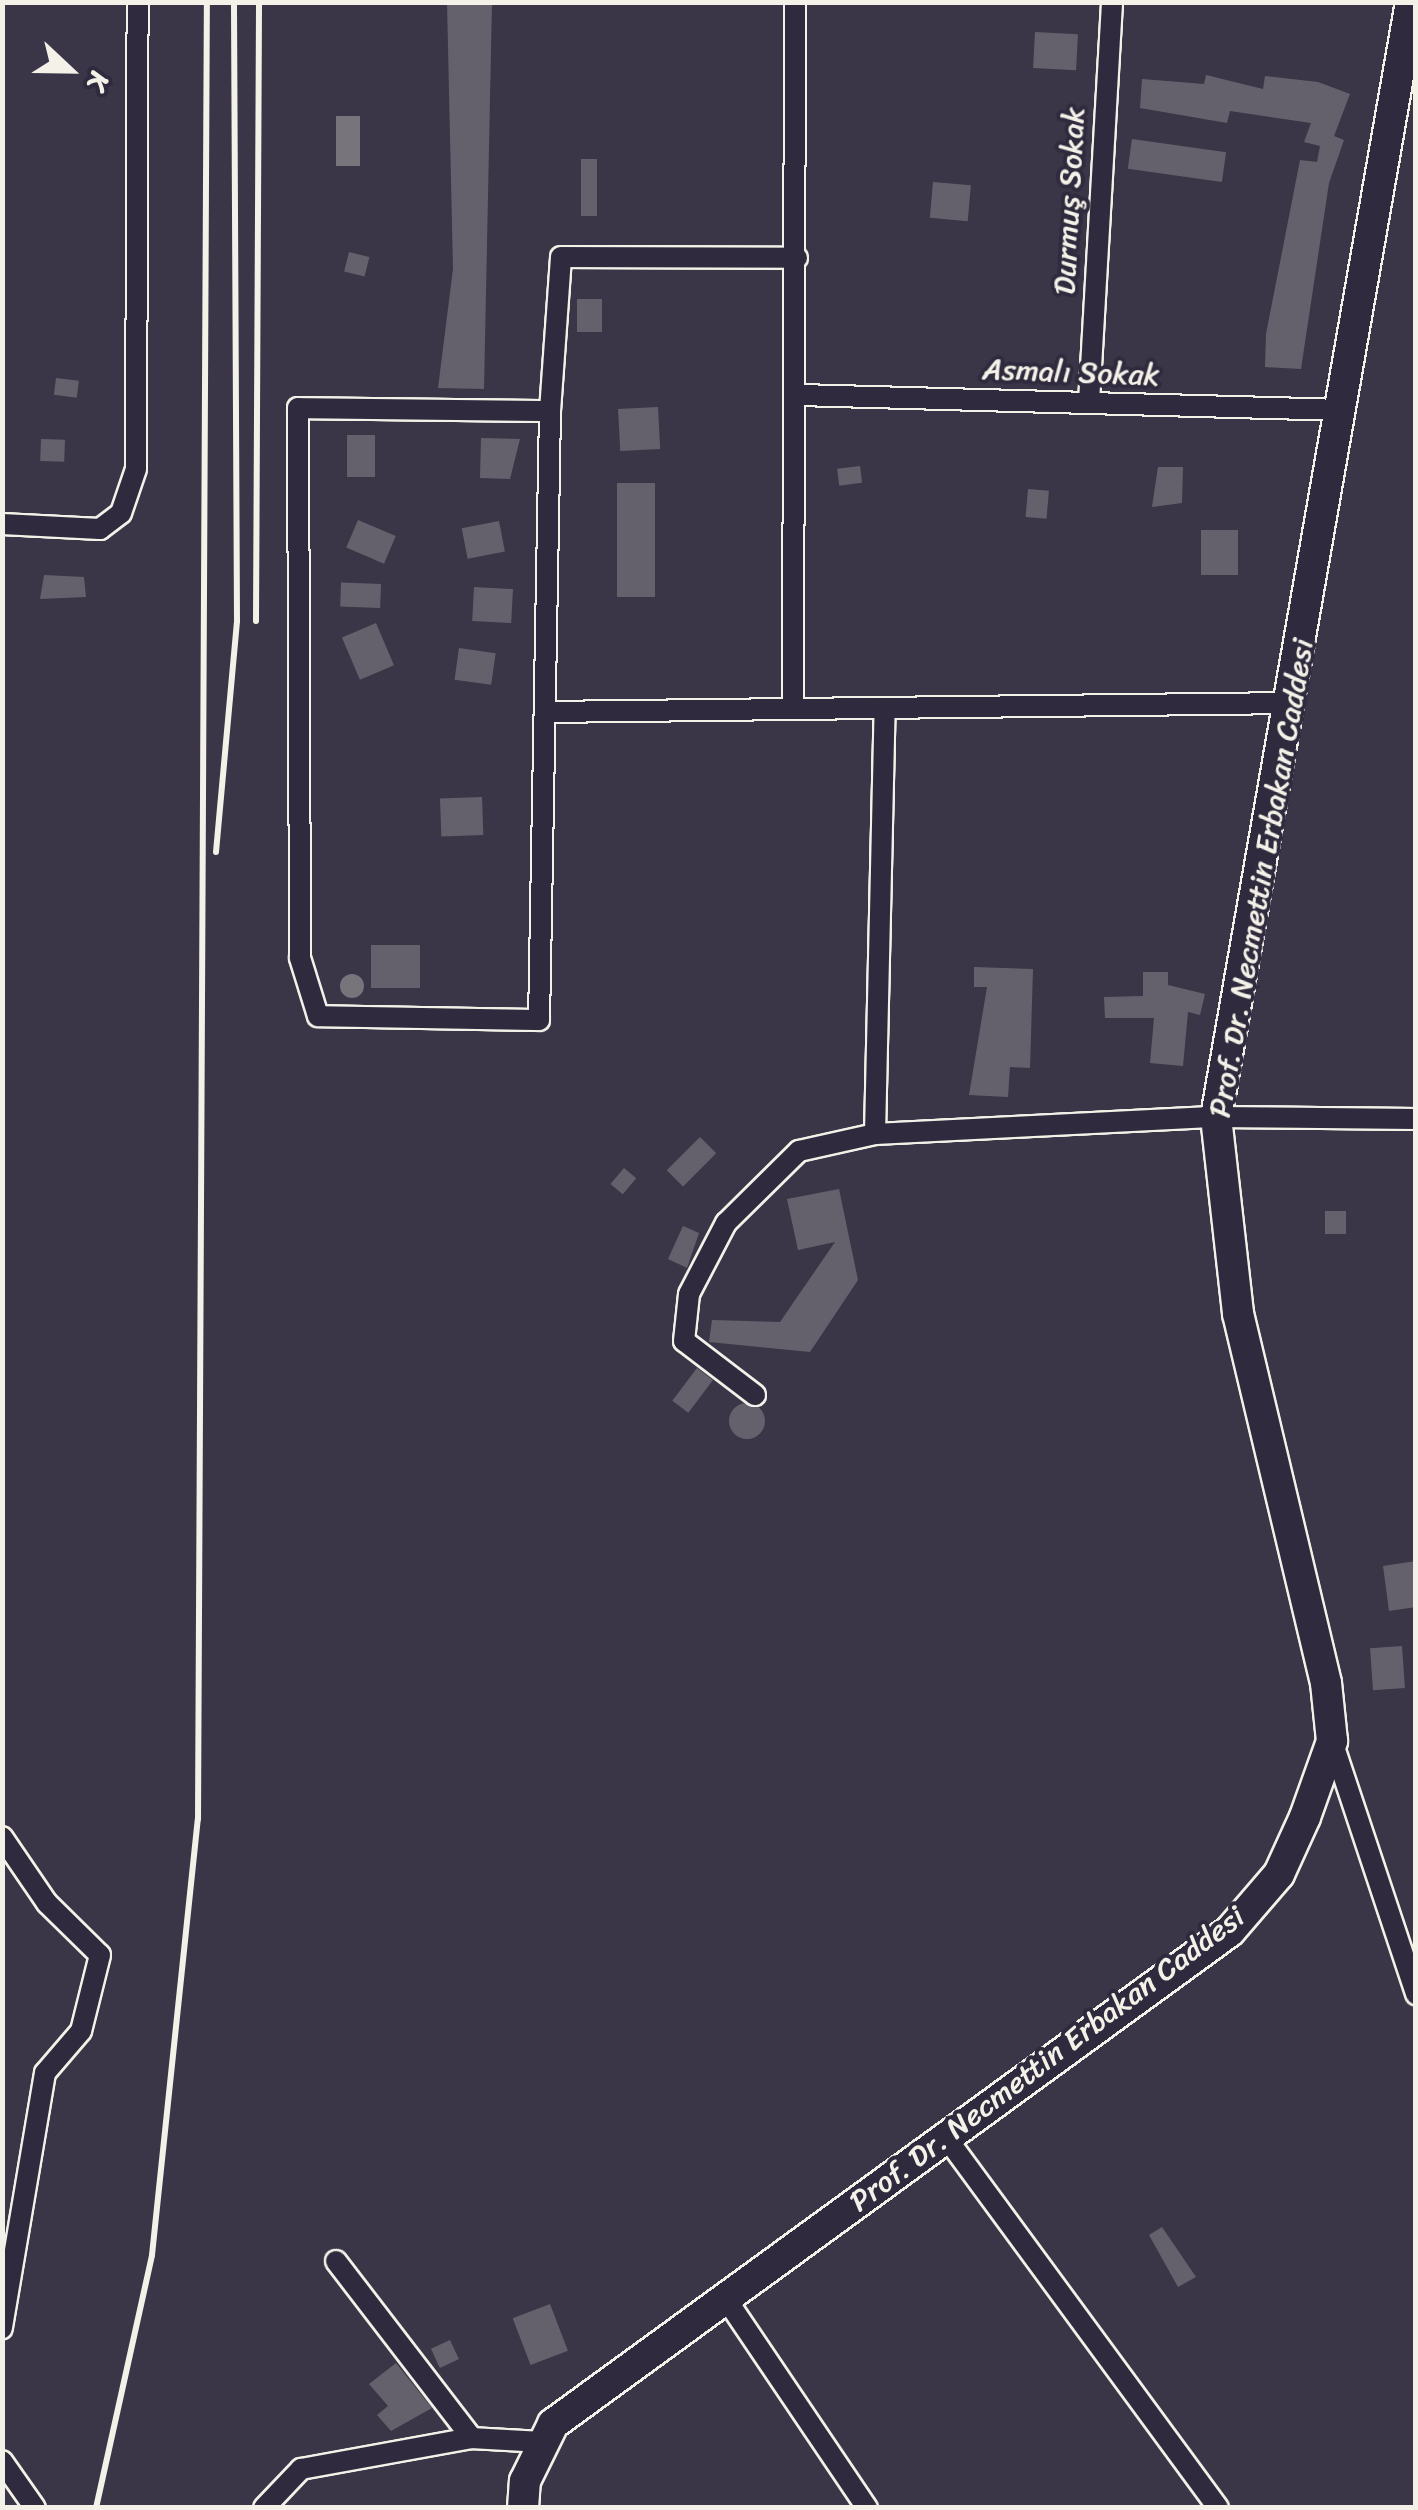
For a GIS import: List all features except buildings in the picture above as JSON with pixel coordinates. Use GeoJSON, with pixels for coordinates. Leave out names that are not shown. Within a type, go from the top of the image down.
{"type":"FeatureCollection","features":[{"type":"Feature","properties":{"kind":"street"},"geometry":{"type":"LineString","coordinates":[[2,524],[100,529],[121,513],[136,468],[138,2]]}},
{"type":"Feature","properties":{"kind":"street"},"geometry":{"type":"LineString","coordinates":[[793,709],[799,395],[795,2]]}},
{"type":"Feature","properties":{"kind":"street","name":"Durmuş Sokak"},"geometry":{"type":"LineString","coordinates":[[1089,402],[1112,2]]}},
{"type":"Feature","properties":{"kind":"street","name":"Prof. Dr. Necmettin Erbakan Caddesi"},"geometry":{"type":"LineString","coordinates":[[541,2442],[572,2408],[1230,1932],[1279,1874],[1332,1742],[1238,1313],[1216,1118],[1408,58],[1411,2]]}},
{"type":"Feature","properties":{"kind":"street"},"geometry":{"type":"LineString","coordinates":[[550,410],[298,408],[300,958],[318,1016],[540,1020],[550,410],[561,257],[797,258]]}},
{"type":"Feature","properties":{"kind":"street","name":"Asmalı Sokak"},"geometry":{"type":"LineString","coordinates":[[799,395],[1342,410]]}},
{"type":"Feature","properties":{"kind":"street"},"geometry":{"type":"LineString","coordinates":[[545,712],[1290,703]]}},
{"type":"Feature","properties":{"kind":"street"},"geometry":{"type":"LineString","coordinates":[[874,1134],[885,708]]}},
{"type":"Feature","properties":{"kind":"street"},"geometry":{"type":"LineString","coordinates":[[756,1396],[684,1340],[689,1294],[726,1223],[770,1172],[798,1151],[874,1134],[1216,1118],[1416,1119]]}},
{"type":"Feature","properties":{"kind":"street"},"geometry":{"type":"LineString","coordinates":[[1332,1742],[1416,1994]]}},
{"type":"Feature","properties":{"kind":"street"},"geometry":{"type":"LineString","coordinates":[[2,1838],[47,1904],[100,1955],[82,2032],[45,2072],[2,2328]]}},
{"type":"Feature","properties":{"kind":"street"},"geometry":{"type":"LineString","coordinates":[[945,2136],[1218,2508]]}},
{"type":"Feature","properties":{"kind":"street"},"geometry":{"type":"LineString","coordinates":[[336,2262],[472,2438]]}},
{"type":"Feature","properties":{"kind":"street"},"geometry":{"type":"LineString","coordinates":[[724,2296],[867,2508]]}},
{"type":"Feature","properties":{"kind":"street"},"geometry":{"type":"LineString","coordinates":[[264,2508],[302,2468],[472,2438],[541,2442],[523,2508]]}},
{"type":"Feature","properties":{"kind":"street"},"geometry":{"type":"LineString","coordinates":[[2,2461],[35,2508]]}},
{"type":"Feature","properties":{"kind":"shaded area"},"geometry":{"type":"Polygon","coordinates":[[[336,116],[360,116],[360,166],[336,166],[336,116]]]}},
{"type":"Feature","properties":{"kind":"shaded area"},"geometry":{"type":"Polygon","coordinates":[[[352,974],[361,977],[361,995],[352,998],[343,995],[340,986],[343,977],[352,974]]]}},
{"type":"Feature","properties":{"kind":"railway"},"geometry":{"type":"LineString","coordinates":[[96,2508],[152,2255],[198,1819],[207,2]]}},
{"type":"Feature","properties":{"kind":"railway"},"geometry":{"type":"LineString","coordinates":[[216,852],[237,621],[234,2]]}},
{"type":"Feature","properties":{"kind":"railway"},"geometry":{"type":"LineString","coordinates":[[256,621],[259,2]]}}]}
